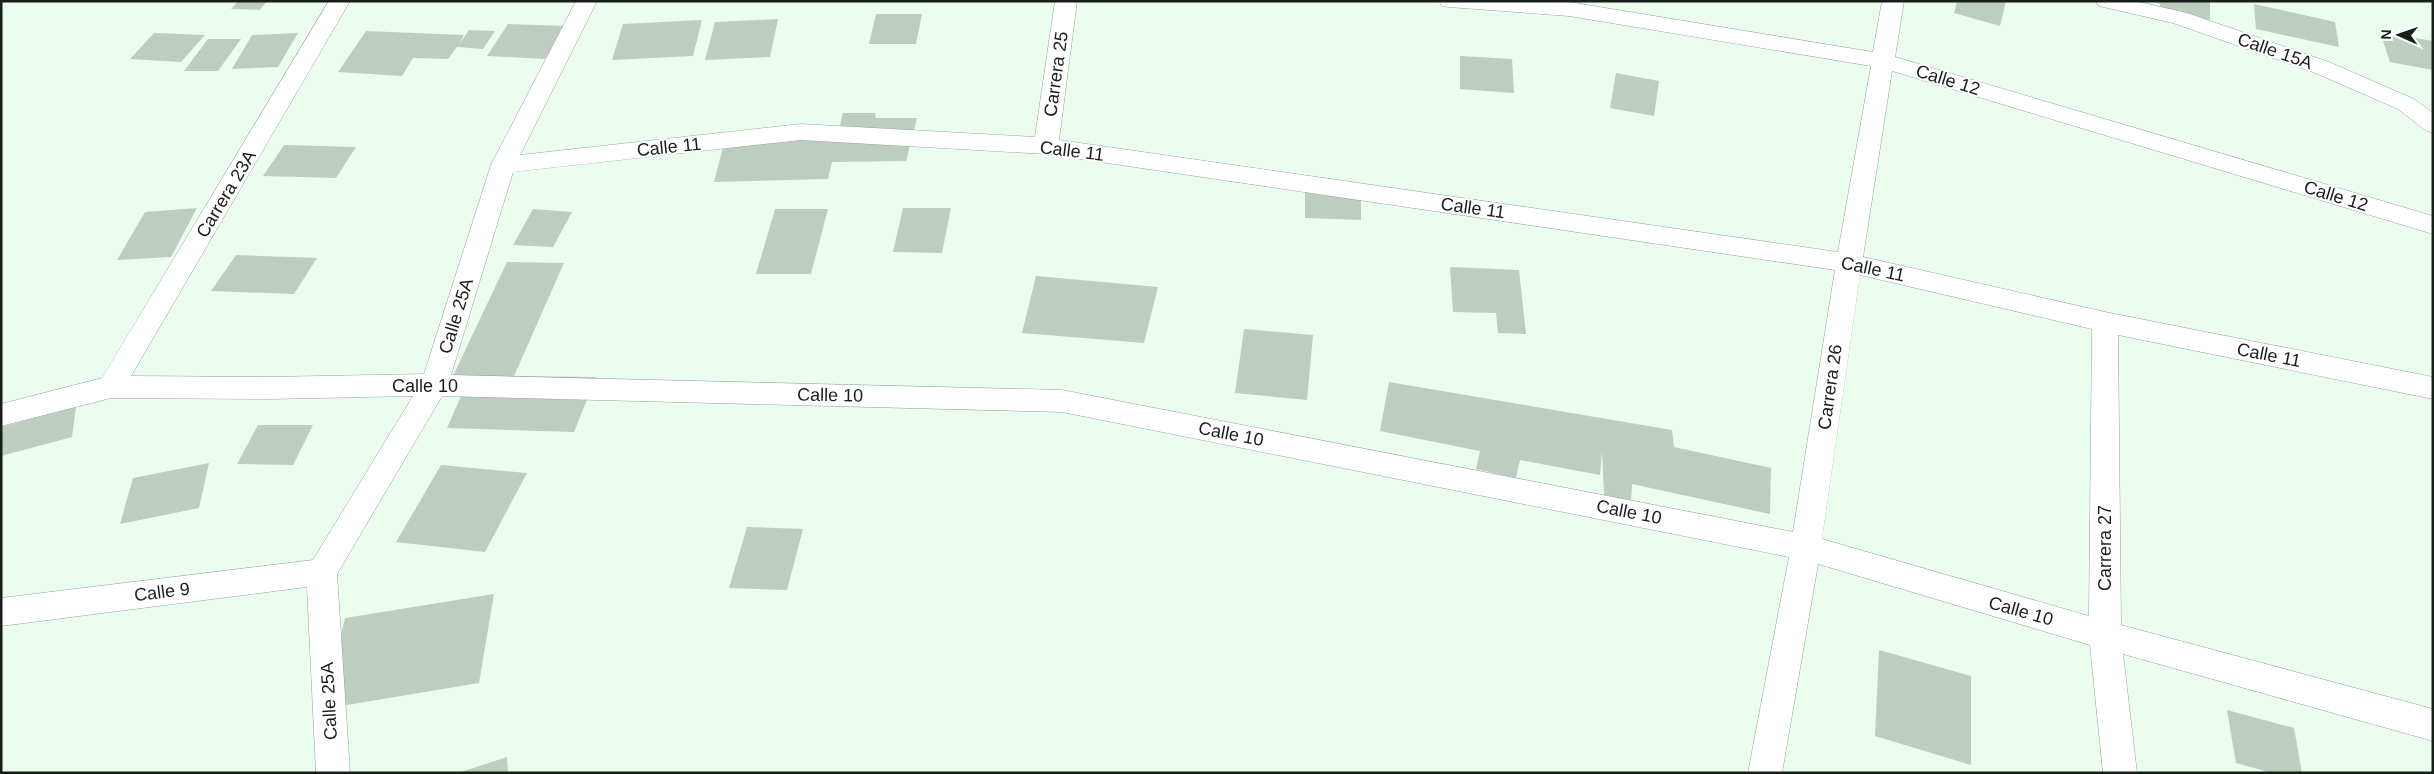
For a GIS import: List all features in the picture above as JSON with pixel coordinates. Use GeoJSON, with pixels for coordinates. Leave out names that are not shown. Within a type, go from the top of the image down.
{"type":"FeatureCollection","features":[{"type":"Feature","properties":{"kind":"street","name":"Carrera 23A"},"geometry":{"type":"LineString","coordinates":[[111,387],[340,1]]}},
{"type":"Feature","properties":{"kind":"street","name":"Calle 25A"},"geometry":{"type":"LineString","coordinates":[[333,773],[322,572],[434,385],[503,165],[587,1]]}},
{"type":"Feature","properties":{"kind":"street","name":"Carrera 25"},"geometry":{"type":"LineString","coordinates":[[1046,146],[1066,1]]}},
{"type":"Feature","properties":{"kind":"street","name":"Calle 12"},"geometry":{"type":"LineString","coordinates":[[1449,1],[1569,5],[1884,61],[2433,225]]}},
{"type":"Feature","properties":{"kind":"street","name":"Carrera 26"},"geometry":{"type":"LineString","coordinates":[[1765,773],[1806,547],[1849,263],[1894,1]]}},
{"type":"Feature","properties":{"kind":"street","name":"Calle 15A"},"geometry":{"type":"LineString","coordinates":[[2106,1],[2179,18],[2321,67],[2406,104],[2433,125]]}},
{"type":"Feature","properties":{"kind":"street","name":"Calle 11"},"geometry":{"type":"LineString","coordinates":[[503,165],[801,132],[1046,146],[1849,263],[2105,322],[2433,388]]}},
{"type":"Feature","properties":{"kind":"street","name":"Carrera 27"},"geometry":{"type":"LineString","coordinates":[[2105,322],[2105,635],[2120,773]]}},
{"type":"Feature","properties":{"kind":"street","name":"Calle 10"},"geometry":{"type":"LineString","coordinates":[[1,415],[111,387],[269,388],[434,385],[1062,401],[1806,547],[2105,635],[2433,725]]}},
{"type":"Feature","properties":{"kind":"street","name":"Calle 9"},"geometry":{"type":"LineString","coordinates":[[1,612],[322,572]]}},
{"type":"Feature","properties":{"kind":"building"},"geometry":{"type":"Polygon","coordinates":[[[238,1],[267,1],[260,10],[231,9],[238,1]]]}},
{"type":"Feature","properties":{"kind":"building"},"geometry":{"type":"Polygon","coordinates":[[[1957,1],[2006,1],[2000,26],[1954,13],[1957,1]]]}},
{"type":"Feature","properties":{"kind":"building"},"geometry":{"type":"Polygon","coordinates":[[[2153,1],[2210,1],[2210,21],[2160,11],[2160,4],[2153,1]]]}},
{"type":"Feature","properties":{"kind":"building"},"geometry":{"type":"Polygon","coordinates":[[[2254,4],[2335,22],[2339,47],[2256,29],[2254,4]]]}},
{"type":"Feature","properties":{"kind":"building"},"geometry":{"type":"Polygon","coordinates":[[[876,14],[922,14],[916,44],[869,44],[876,14]]]}},
{"type":"Feature","properties":{"kind":"building"},"geometry":{"type":"Polygon","coordinates":[[[778,19],[770,57],[705,60],[715,22],[778,19]]]}},
{"type":"Feature","properties":{"kind":"building"},"geometry":{"type":"Polygon","coordinates":[[[702,20],[693,56],[612,60],[623,24],[702,20]]]}},
{"type":"Feature","properties":{"kind":"building"},"geometry":{"type":"Polygon","coordinates":[[[508,24],[565,26],[545,59],[487,56],[508,24]]]}},
{"type":"Feature","properties":{"kind":"building"},"geometry":{"type":"Polygon","coordinates":[[[469,30],[495,31],[483,49],[457,47],[448,59],[413,58],[402,76],[338,72],[366,31],[464,35],[459,45],[469,30]]]}},
{"type":"Feature","properties":{"kind":"building"},"geometry":{"type":"Polygon","coordinates":[[[2380,32],[2433,41],[2433,70],[2390,62],[2380,32]]]}},
{"type":"Feature","properties":{"kind":"building"},"geometry":{"type":"Polygon","coordinates":[[[154,33],[205,35],[181,62],[130,59],[154,33]]]}},
{"type":"Feature","properties":{"kind":"building"},"geometry":{"type":"Polygon","coordinates":[[[298,33],[278,67],[232,69],[252,35],[298,33]]]}},
{"type":"Feature","properties":{"kind":"building"},"geometry":{"type":"Polygon","coordinates":[[[208,39],[241,39],[218,71],[184,71],[208,39]]]}},
{"type":"Feature","properties":{"kind":"building"},"geometry":{"type":"Polygon","coordinates":[[[1460,56],[1512,59],[1514,93],[1460,89],[1460,56]]]}},
{"type":"Feature","properties":{"kind":"building"},"geometry":{"type":"Polygon","coordinates":[[[1616,73],[1659,81],[1654,116],[1610,108],[1616,73]]]}},
{"type":"Feature","properties":{"kind":"building"},"geometry":{"type":"Polygon","coordinates":[[[843,113],[875,113],[876,118],[917,118],[906,161],[832,162],[828,179],[714,182],[725,140],[837,138],[843,113]]]}},
{"type":"Feature","properties":{"kind":"building"},"geometry":{"type":"Polygon","coordinates":[[[284,145],[356,147],[336,178],[263,176],[284,145]]]}},
{"type":"Feature","properties":{"kind":"building"},"geometry":{"type":"Polygon","coordinates":[[[1305,188],[1361,190],[1361,220],[1305,218],[1305,188]]]}},
{"type":"Feature","properties":{"kind":"building"},"geometry":{"type":"Polygon","coordinates":[[[197,208],[171,257],[117,260],[145,212],[197,208]]]}},
{"type":"Feature","properties":{"kind":"building"},"geometry":{"type":"Polygon","coordinates":[[[903,208],[951,208],[942,253],[893,252],[903,208]]]}},
{"type":"Feature","properties":{"kind":"building"},"geometry":{"type":"Polygon","coordinates":[[[533,209],[572,212],[553,247],[513,245],[533,209]]]}},
{"type":"Feature","properties":{"kind":"building"},"geometry":{"type":"Polygon","coordinates":[[[775,209],[828,209],[811,274],[756,274],[775,209]]]}},
{"type":"Feature","properties":{"kind":"building"},"geometry":{"type":"Polygon","coordinates":[[[236,255],[317,258],[294,294],[211,291],[236,255]]]}},
{"type":"Feature","properties":{"kind":"building"},"geometry":{"type":"Polygon","coordinates":[[[507,262],[564,263],[514,376],[596,377],[574,432],[447,428],[470,376],[453,376],[507,262]]]}},
{"type":"Feature","properties":{"kind":"building"},"geometry":{"type":"Polygon","coordinates":[[[1450,267],[1519,270],[1526,334],[1498,333],[1496,313],[1453,312],[1450,267]]]}},
{"type":"Feature","properties":{"kind":"building"},"geometry":{"type":"Polygon","coordinates":[[[1036,276],[1158,287],[1144,343],[1022,333],[1036,276]]]}},
{"type":"Feature","properties":{"kind":"building"},"geometry":{"type":"Polygon","coordinates":[[[1244,329],[1313,335],[1307,400],[1235,393],[1244,329]]]}},
{"type":"Feature","properties":{"kind":"building"},"geometry":{"type":"Polygon","coordinates":[[[1389,382],[1672,430],[1674,447],[1771,468],[1770,514],[1632,484],[1631,501],[1604,495],[1602,451],[1600,475],[1520,460],[1516,478],[1476,469],[1480,451],[1380,431],[1389,382]]]}},
{"type":"Feature","properties":{"kind":"building"},"geometry":{"type":"Polygon","coordinates":[[[76,407],[72,437],[1,456],[1,427],[76,407]]]}},
{"type":"Feature","properties":{"kind":"building"},"geometry":{"type":"Polygon","coordinates":[[[258,425],[313,425],[293,465],[237,464],[258,425]]]}},
{"type":"Feature","properties":{"kind":"building"},"geometry":{"type":"Polygon","coordinates":[[[209,463],[199,508],[120,524],[133,478],[209,463]]]}},
{"type":"Feature","properties":{"kind":"building"},"geometry":{"type":"Polygon","coordinates":[[[441,465],[527,473],[485,552],[396,542],[441,465]]]}},
{"type":"Feature","properties":{"kind":"building"},"geometry":{"type":"Polygon","coordinates":[[[747,527],[803,529],[787,590],[729,588],[747,527]]]}},
{"type":"Feature","properties":{"kind":"building"},"geometry":{"type":"Polygon","coordinates":[[[494,594],[479,683],[323,709],[345,618],[494,594]]]}},
{"type":"Feature","properties":{"kind":"building"},"geometry":{"type":"Polygon","coordinates":[[[1879,650],[1971,676],[1971,765],[1875,736],[1879,650]]]}},
{"type":"Feature","properties":{"kind":"building"},"geometry":{"type":"Polygon","coordinates":[[[2227,710],[2294,728],[2302,773],[2272,773],[2236,763],[2227,710]]]}},
{"type":"Feature","properties":{"kind":"building"},"geometry":{"type":"Polygon","coordinates":[[[507,757],[508,773],[461,773],[461,772],[507,757]]]}}]}
